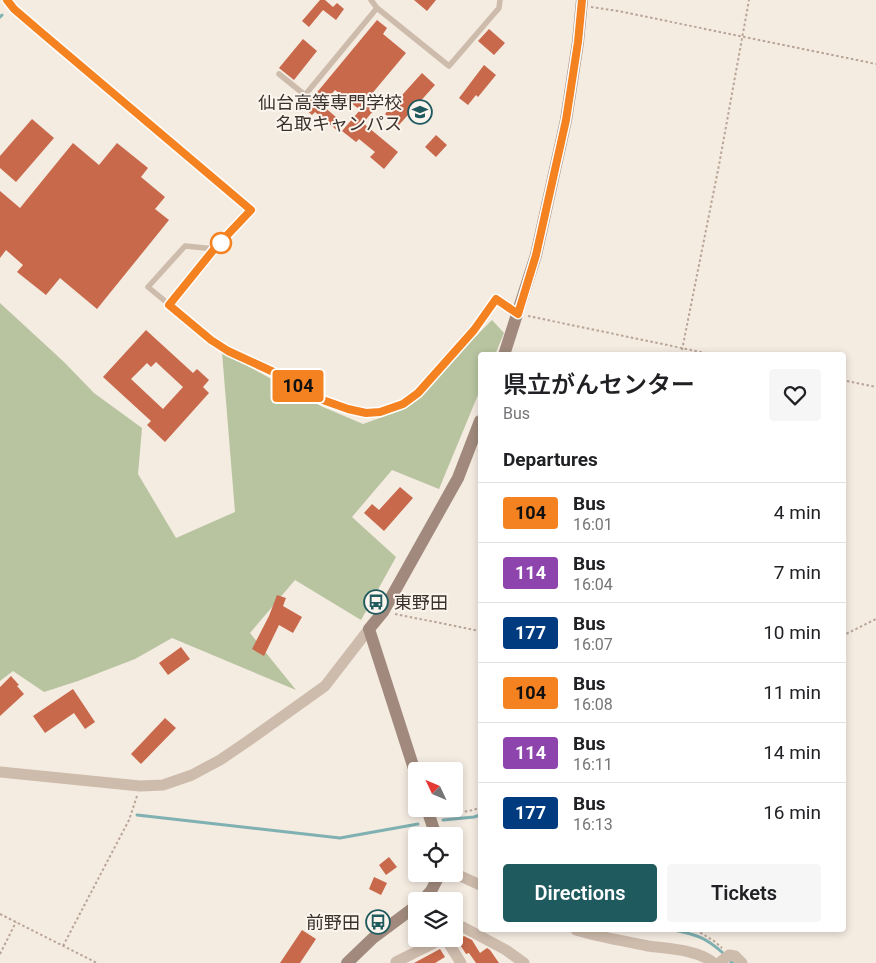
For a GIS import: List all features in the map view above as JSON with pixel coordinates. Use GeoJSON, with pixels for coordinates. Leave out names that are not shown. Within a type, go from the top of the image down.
{"type":"FeatureCollection","features":[{"type":"Feature","properties":{"kind":"street"},"geometry":{"type":"LineString","coordinates":[[505,352],[536,255],[566,120],[581,3]]}},
{"type":"Feature","properties":{"kind":"street"},"geometry":{"type":"LineString","coordinates":[[0,772],[140,786],[163,785],[192,775],[220,760],[325,686],[383,612],[458,478],[478,426]]}},
{"type":"Feature","properties":{"kind":"street"},"geometry":{"type":"LineString","coordinates":[[368,629],[412,762]]}},
{"type":"Feature","properties":{"kind":"street"},"geometry":{"type":"LineString","coordinates":[[463,877],[478,884]]}},
{"type":"Feature","properties":{"kind":"street"},"geometry":{"type":"LineString","coordinates":[[347,963],[373,938],[408,912]]}},
{"type":"Feature","properties":{"kind":"street"},"geometry":{"type":"LineString","coordinates":[[463,927],[506,950],[524,963]]}},
{"type":"Feature","properties":{"kind":"street"},"geometry":{"type":"LineString","coordinates":[[584,932],[626,942],[686,951],[707,957],[714,963]]}},
{"type":"Feature","properties":{"kind":"street"},"geometry":{"type":"LineString","coordinates":[[396,963],[426,947]]}},
{"type":"Feature","properties":{"kind":"street"},"geometry":{"type":"LineString","coordinates":[[451,947],[461,963]]}},
{"type":"Feature","properties":{"kind":"street"},"geometry":{"type":"LineString","coordinates":[[719,963],[729,955],[735,956],[742,963]]}},
{"type":"Feature","properties":{"kind":"lane"},"geometry":{"type":"LineString","coordinates":[[7,0],[14,9],[251,210],[215,248],[169,305]]}},
{"type":"Feature","properties":{"kind":"lane"},"geometry":{"type":"LineString","coordinates":[[371,0],[377,8],[449,66],[499,8],[498,1]]}},
{"type":"Feature","properties":{"kind":"lane"},"geometry":{"type":"LineString","coordinates":[[279,74],[305,95],[377,8]]}},
{"type":"Feature","properties":{"kind":"lane"},"geometry":{"type":"LineString","coordinates":[[215,248],[185,246],[148,287],[211,340],[228,351],[280,375],[320,399],[366,413],[380,412],[403,404],[418,393],[474,330],[496,299],[518,314]]}},
{"type":"Feature","properties":{"kind":"path"},"geometry":{"type":"LineString","coordinates":[[681,352],[750,0]]}},
{"type":"Feature","properties":{"kind":"path"},"geometry":{"type":"LineString","coordinates":[[581,3],[876,64]]}},
{"type":"Feature","properties":{"kind":"path"},"geometry":{"type":"LineString","coordinates":[[518,314],[701,352]]}},
{"type":"Feature","properties":{"kind":"path"},"geometry":{"type":"LineString","coordinates":[[846,381],[876,387]]}},
{"type":"Feature","properties":{"kind":"path"},"geometry":{"type":"LineString","coordinates":[[383,612],[478,631]]}},
{"type":"Feature","properties":{"kind":"path"},"geometry":{"type":"LineString","coordinates":[[846,634],[876,619]]}},
{"type":"Feature","properties":{"kind":"path"},"geometry":{"type":"LineString","coordinates":[[63,946],[129,820],[140,786]]}},
{"type":"Feature","properties":{"kind":"path"},"geometry":{"type":"LineString","coordinates":[[463,811],[478,809]]}},
{"type":"Feature","properties":{"kind":"path"},"geometry":{"type":"LineString","coordinates":[[0,914],[97,963]]}},
{"type":"Feature","properties":{"kind":"path"},"geometry":{"type":"LineString","coordinates":[[0,954],[16,922]]}},
{"type":"Feature","properties":{"kind":"path"},"geometry":{"type":"LineString","coordinates":[[699,932],[714,941],[729,955]]}},
{"type":"Feature","properties":{"kind":"green space"},"geometry":{"type":"Polygon","coordinates":[[[0,303],[64,362],[94,393],[142,428],[138,474],[176,538],[235,512],[222,352],[323,407],[363,424],[402,410],[492,320],[504,333],[496,352],[478,352],[478,395],[439,489],[392,470],[352,517],[396,557],[361,620],[295,580],[250,633],[296,690],[172,638],[135,659],[44,692],[13,671],[0,681],[0,303]]]}},
{"type":"Feature","properties":{"kind":"building"},"geometry":{"type":"Polygon","coordinates":[[[320,0],[325,0],[333,7],[337,3],[344,9],[336,20],[323,10],[309,27],[302,21],[320,0]]]}},
{"type":"Feature","properties":{"kind":"building"},"geometry":{"type":"Polygon","coordinates":[[[414,0],[436,0],[427,11],[414,0]]]}},
{"type":"Feature","properties":{"kind":"building"},"geometry":{"type":"Polygon","coordinates":[[[377,20],[387,28],[383,34],[406,53],[370,96],[379,104],[363,123],[398,152],[384,169],[370,157],[375,152],[359,139],[356,142],[342,131],[360,110],[335,90],[322,105],[344,124],[338,131],[315,112],[312,115],[304,108],[377,20]]]}},
{"type":"Feature","properties":{"kind":"building"},"geometry":{"type":"Polygon","coordinates":[[[489,29],[505,43],[494,55],[478,41],[489,29]]]}},
{"type":"Feature","properties":{"kind":"building"},"geometry":{"type":"Polygon","coordinates":[[[303,39],[317,51],[294,80],[279,68],[303,39]]]}},
{"type":"Feature","properties":{"kind":"building"},"geometry":{"type":"Polygon","coordinates":[[[484,65],[496,75],[478,97],[476,95],[468,105],[459,98],[484,65]]]}},
{"type":"Feature","properties":{"kind":"building"},"geometry":{"type":"Polygon","coordinates":[[[422,73],[435,85],[398,126],[385,114],[422,73]]]}},
{"type":"Feature","properties":{"kind":"building"},"geometry":{"type":"Polygon","coordinates":[[[32,119],[54,138],[16,182],[0,168],[0,156],[32,119]]]}},
{"type":"Feature","properties":{"kind":"building"},"geometry":{"type":"Polygon","coordinates":[[[436,135],[447,145],[436,157],[425,147],[436,135]]]}},
{"type":"Feature","properties":{"kind":"building"},"geometry":{"type":"Polygon","coordinates":[[[73,143],[99,165],[117,143],[148,168],[141,177],[165,197],[155,209],[169,220],[97,309],[60,278],[46,295],[17,272],[23,265],[6,250],[0,258],[0,191],[20,208],[73,143]]]}},
{"type":"Feature","properties":{"kind":"building"},"geometry":{"type":"Polygon","coordinates":[[[146,330],[193,373],[197,369],[209,380],[203,387],[209,393],[165,442],[147,425],[151,421],[103,377],[146,330]],[[156,362],[151,367],[147,363],[131,379],[163,409],[183,387],[156,362]]]}},
{"type":"Feature","properties":{"kind":"building"},"geometry":{"type":"Polygon","coordinates":[[[400,487],[413,498],[384,531],[364,513],[372,504],[379,510],[400,487]]]}},
{"type":"Feature","properties":{"kind":"building"},"geometry":{"type":"Polygon","coordinates":[[[277,595],[286,598],[283,606],[302,617],[293,633],[279,625],[264,656],[252,649],[269,616],[277,595]]]}},
{"type":"Feature","properties":{"kind":"building"},"geometry":{"type":"Polygon","coordinates":[[[181,647],[190,659],[168,675],[159,663],[181,647]]]}},
{"type":"Feature","properties":{"kind":"building"},"geometry":{"type":"Polygon","coordinates":[[[11,676],[24,694],[0,716],[0,687],[11,676]]]}},
{"type":"Feature","properties":{"kind":"building"},"geometry":{"type":"Polygon","coordinates":[[[73,689],[95,722],[85,729],[74,713],[45,733],[33,716],[73,689]]]}},
{"type":"Feature","properties":{"kind":"building"},"geometry":{"type":"Polygon","coordinates":[[[165,718],[176,728],[141,764],[131,754],[165,718]]]}},
{"type":"Feature","properties":{"kind":"building"},"geometry":{"type":"Polygon","coordinates":[[[389,857],[397,867],[386,875],[379,865],[389,857]]]}},
{"type":"Feature","properties":{"kind":"building"},"geometry":{"type":"Polygon","coordinates":[[[374,877],[387,883],[381,895],[369,889],[374,877]]]}},
{"type":"Feature","properties":{"kind":"building"},"geometry":{"type":"Polygon","coordinates":[[[302,930],[316,939],[300,963],[280,963],[302,930]]]}},
{"type":"Feature","properties":{"kind":"building"},"geometry":{"type":"Polygon","coordinates":[[[463,937],[472,940],[480,953],[487,948],[490,950],[499,963],[476,963],[469,953],[466,954],[462,947],[463,937]]]}},
{"type":"Feature","properties":{"kind":"building"},"geometry":{"type":"Polygon","coordinates":[[[440,949],[445,957],[435,963],[414,963],[440,949]]]}},
{"type":"Feature","properties":{"kind":"waterway"},"geometry":{"type":"LineString","coordinates":[[137,815],[340,838],[418,824]]}},
{"type":"Feature","properties":{"kind":"waterway"},"geometry":{"type":"LineString","coordinates":[[443,820],[478,816]]}},
{"type":"Feature","properties":{"kind":"waterway"},"geometry":{"type":"LineString","coordinates":[[684,932],[700,937],[723,953]]}},
{"type":"Feature","properties":{"kind":"bus line","name":"104"},"geometry":{"type":"LineString","coordinates":[[7,0],[14,9],[251,210],[215,248],[169,305],[211,340],[228,351],[280,375],[320,399],[366,413],[380,412],[403,404],[418,393],[439,367],[474,330],[496,299],[518,314],[536,255],[566,120],[578,42],[582,0]]}},
{"type":"Feature","properties":{"kind":"place","name":"仙台高等専門学校 名取キャンパス"},"geometry":{"type":"Point","coordinates":[420,112]}},
{"type":"Feature","properties":{"kind":"place","name":"東野田"},"geometry":{"type":"Point","coordinates":[376,602]}},
{"type":"Feature","properties":{"kind":"place","name":"前野田"},"geometry":{"type":"Point","coordinates":[378,922]}}]}
